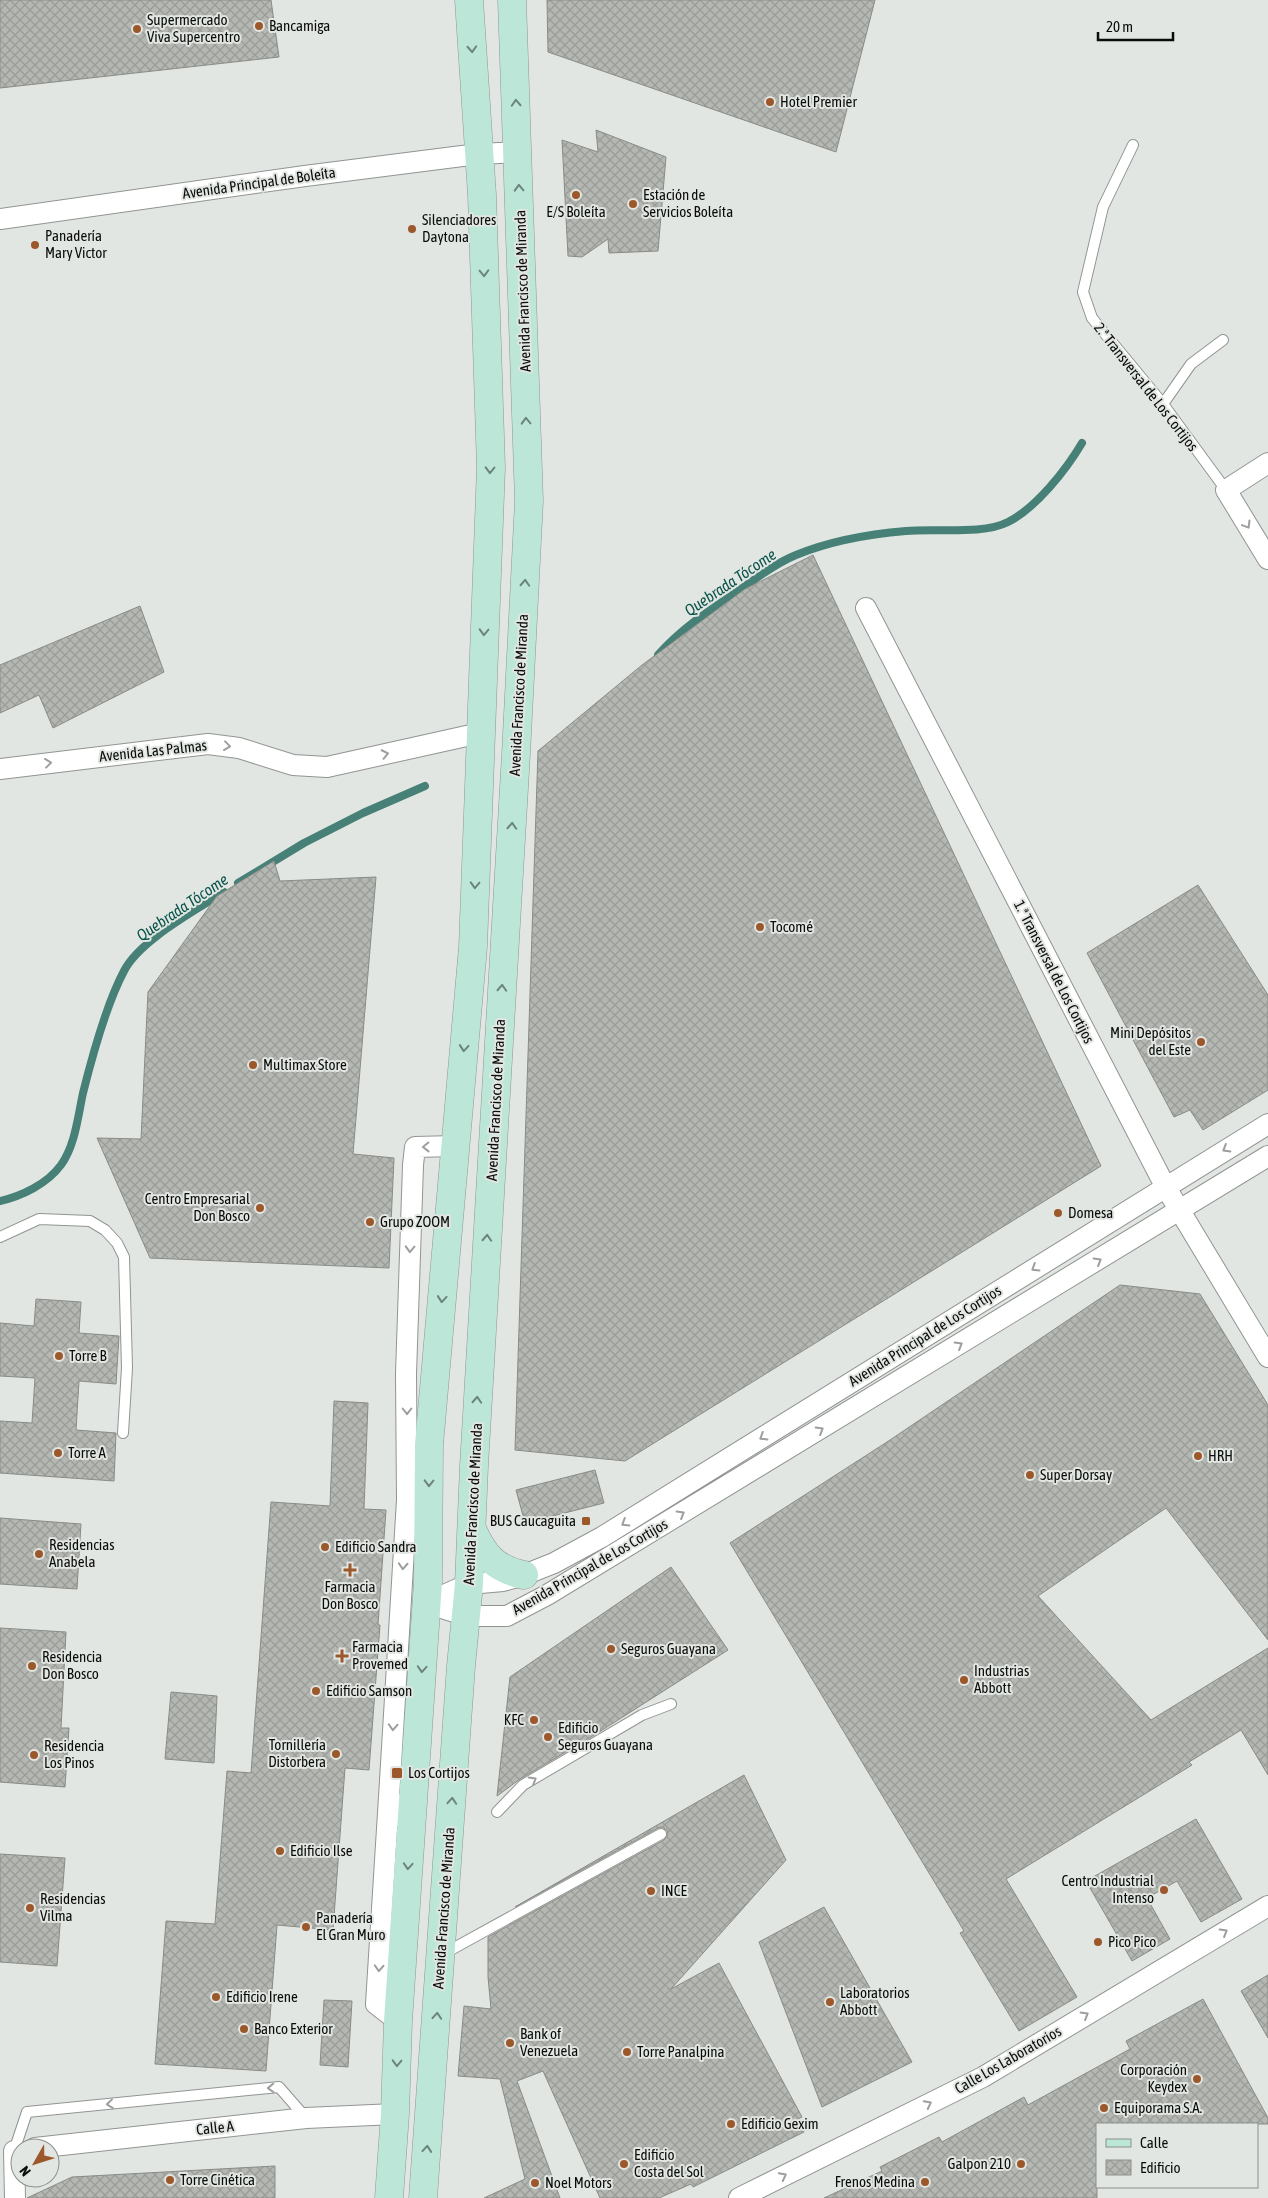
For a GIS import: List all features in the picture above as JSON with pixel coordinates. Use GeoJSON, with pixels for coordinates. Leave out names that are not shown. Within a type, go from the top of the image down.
{"type":"FeatureCollection","features":[{"type":"Feature","properties":{"kind":"main road"},"geometry":{"type":"LineString","coordinates":[[389,2198],[395,2114],[398,2022],[426,1603],[429,1445],[473,946],[490,467],[482,195],[469,0]]}},
{"type":"Feature","properties":{"kind":"main road","name":"Avenida Francisco de Miranda"},"geometry":{"type":"LineString","coordinates":[[424,2198],[460,1676],[469,1584],[474,1466],[529,501],[512,0]]}},
{"type":"Feature","properties":{"kind":"main road"},"geometry":{"type":"LineString","coordinates":[[472,1529],[484,1552],[494,1563],[508,1572],[524,1575]]}},
{"type":"Feature","properties":{"kind":"street","name":"Avenida Principal de Boleíta"},"geometry":{"type":"LineString","coordinates":[[0,219],[478,154],[518,152]]}},
{"type":"Feature","properties":{"kind":"street"},"geometry":{"type":"LineString","coordinates":[[1226,490],[1268,463]]}},
{"type":"Feature","properties":{"kind":"street","name":"2.ª Transversal de Los Cortijos"},"geometry":{"type":"LineString","coordinates":[[1226,490],[1268,560]]}},
{"type":"Feature","properties":{"kind":"street","name":"1.ª Transversal de Los Cortijos"},"geometry":{"type":"LineString","coordinates":[[866,608],[1165,1186],[1268,1357]]}},
{"type":"Feature","properties":{"kind":"street","name":"Avenida Las Palmas"},"geometry":{"type":"LineString","coordinates":[[0,769],[208,744],[239,748],[293,765],[326,767],[480,733]]}},
{"type":"Feature","properties":{"kind":"street","name":"Avenida Principal de Los Cortijos"},"geometry":{"type":"LineString","coordinates":[[426,1603],[469,1584],[503,1582],[524,1575],[554,1563],[602,1537],[1165,1186],[1268,1124]]}},
{"type":"Feature","properties":{"kind":"street"},"geometry":{"type":"LineString","coordinates":[[398,2022],[376,2004],[407,1500],[406,1374],[415,1147],[456,1146]]}},
{"type":"Feature","properties":{"kind":"street","name":"Avenida Principal de Los Cortijos"},"geometry":{"type":"LineString","coordinates":[[426,1603],[467,1616],[508,1616],[547,1595],[1268,1156]]}},
{"type":"Feature","properties":{"kind":"street"},"geometry":{"type":"LineString","coordinates":[[407,1466],[429,1445]]}},
{"type":"Feature","properties":{"kind":"street"},"geometry":{"type":"LineString","coordinates":[[407,1500],[428,1522]]}},
{"type":"Feature","properties":{"kind":"street"},"geometry":{"type":"LineString","coordinates":[[397,1661],[426,1603]]}},
{"type":"Feature","properties":{"kind":"street"},"geometry":{"type":"LineString","coordinates":[[389,1797],[411,1828]]}},
{"type":"Feature","properties":{"kind":"street","name":"Calle Los Laboratorios"},"geometry":{"type":"LineString","coordinates":[[739,2198],[982,2077],[1268,1906]]}},
{"type":"Feature","properties":{"kind":"street","name":"Calle A"},"geometry":{"type":"LineString","coordinates":[[60,2145],[306,2118],[395,2114]]}},
{"type":"Feature","properties":{"kind":"lane","name":"2.ª Transversal de Los Cortijos"},"geometry":{"type":"LineString","coordinates":[[1133,145],[1104,207],[1083,292],[1092,318],[1163,404],[1226,490]]}},
{"type":"Feature","properties":{"kind":"lane"},"geometry":{"type":"LineString","coordinates":[[1163,404],[1191,364],[1223,340]]}},
{"type":"Feature","properties":{"kind":"lane"},"geometry":{"type":"LineString","coordinates":[[0,1237],[39,1219],[90,1221],[105,1230],[117,1243],[124,1257],[127,1368],[123,1433]]}},
{"type":"Feature","properties":{"kind":"lane"},"geometry":{"type":"LineString","coordinates":[[497,1812],[524,1785],[642,1715],[671,1704]]}},
{"type":"Feature","properties":{"kind":"lane"},"geometry":{"type":"LineString","coordinates":[[442,1954],[661,1834]]}},
{"type":"Feature","properties":{"kind":"lane"},"geometry":{"type":"LineString","coordinates":[[16,2138],[27,2112],[279,2087],[306,2118]]}},
{"type":"Feature","properties":{"kind":"building","name":"Supermercado Viva Supercentro"},"geometry":{"type":"Polygon","coordinates":[[[0,0],[271,0],[279,57],[0,88],[0,0]]]}},
{"type":"Feature","properties":{"kind":"building","name":"Hotel Premier"},"geometry":{"type":"Polygon","coordinates":[[[547,0],[875,0],[836,152],[548,52],[547,0]]]}},
{"type":"Feature","properties":{"kind":"building","name":"Estación de Servicios Boleíta"},"geometry":{"type":"Polygon","coordinates":[[[596,130],[666,157],[658,251],[609,253],[608,239],[582,257],[568,256],[562,140],[598,152],[596,130]]]}},
{"type":"Feature","properties":{"kind":"building","name":"Tocomé"},"geometry":{"type":"Polygon","coordinates":[[[813,555],[1101,1166],[625,1461],[515,1450],[538,751],[642,665],[745,589],[813,555]]]}},
{"type":"Feature","properties":{"kind":"building"},"geometry":{"type":"Polygon","coordinates":[[[140,606],[164,672],[53,728],[39,695],[0,713],[0,665],[140,606]]]}},
{"type":"Feature","properties":{"kind":"building","name":"Multimax Store"},"geometry":{"type":"Polygon","coordinates":[[[274,861],[280,881],[376,877],[353,1154],[394,1158],[389,1268],[150,1258],[97,1138],[141,1139],[148,992],[217,896],[274,861]]]}},
{"type":"Feature","properties":{"kind":"building","name":"Mini Depósitos del Este"},"geometry":{"type":"Polygon","coordinates":[[[1198,885],[1268,995],[1268,1090],[1203,1130],[1190,1110],[1174,1117],[1087,953],[1198,885]]]}},
{"type":"Feature","properties":{"kind":"building"},"geometry":{"type":"Polygon","coordinates":[[[1120,1285],[1200,1294],[1268,1405],[1268,1640],[1166,1508],[1038,1596],[1151,1720],[1268,1648],[1268,1775],[1241,1730],[1189,1762],[1192,1765],[1006,1879],[1077,1997],[1019,2031],[960,1933],[964,1931],[730,1543],[887,1442],[1120,1285]]]}},
{"type":"Feature","properties":{"kind":"building"},"geometry":{"type":"Polygon","coordinates":[[[36,1299],[81,1302],[79,1333],[119,1336],[116,1384],[79,1381],[76,1430],[116,1433],[114,1481],[0,1473],[0,1421],[32,1423],[35,1378],[0,1376],[0,1323],[34,1326],[36,1299]]]}},
{"type":"Feature","properties":{"kind":"building"},"geometry":{"type":"Polygon","coordinates":[[[334,1401],[368,1403],[364,1509],[386,1510],[378,1625],[380,1625],[369,1770],[345,1768],[333,1930],[277,1925],[266,2071],[155,2064],[166,1921],[215,1924],[227,1771],[251,1773],[271,1502],[330,1506],[334,1401]]]}},
{"type":"Feature","properties":{"kind":"building"},"geometry":{"type":"Polygon","coordinates":[[[595,1470],[604,1503],[525,1523],[516,1490],[595,1470]]]}},
{"type":"Feature","properties":{"kind":"building","name":"Residencias Anabela"},"geometry":{"type":"Polygon","coordinates":[[[0,1518],[81,1524],[77,1589],[0,1584],[0,1518]]]}},
{"type":"Feature","properties":{"kind":"building","name":"Edificio Seguros Guayana"},"geometry":{"type":"Polygon","coordinates":[[[671,1567],[728,1650],[596,1734],[520,1779],[497,1796],[510,1677],[671,1567]]]}},
{"type":"Feature","properties":{"kind":"building"},"geometry":{"type":"Polygon","coordinates":[[[0,1628],[66,1632],[61,1728],[69,1728],[65,1787],[0,1782],[0,1628]]]}},
{"type":"Feature","properties":{"kind":"building"},"geometry":{"type":"Polygon","coordinates":[[[171,1692],[217,1696],[214,1763],[165,1759],[171,1692]]]}},
{"type":"Feature","properties":{"kind":"building"},"geometry":{"type":"Polygon","coordinates":[[[744,1775],[786,1860],[671,1989],[719,1963],[802,2117],[798,2119],[804,2132],[693,2187],[691,2184],[659,2198],[600,2198],[543,2071],[517,2081],[560,2198],[484,2198],[525,2179],[500,2079],[458,2076],[464,2006],[491,2009],[488,1977],[488,1937],[664,1840],[668,1835],[667,1830],[662,1827],[658,1828],[515,1907],[744,1775]]]}},
{"type":"Feature","properties":{"kind":"building","name":"Centro Industrial Intenso"},"geometry":{"type":"Polygon","coordinates":[[[1196,1819],[1242,1899],[1201,1922],[1177,1881],[1147,1898],[1170,1939],[1132,1961],[1086,1881],[1196,1819]]]}},
{"type":"Feature","properties":{"kind":"building","name":"Residencias Vilma"},"geometry":{"type":"Polygon","coordinates":[[[0,1854],[65,1858],[57,1966],[0,1962],[0,1854]]]}},
{"type":"Feature","properties":{"kind":"building","name":"Laboratorios Abbott"},"geometry":{"type":"Polygon","coordinates":[[[824,1907],[912,2062],[822,2107],[759,1942],[824,1907]]]}},
{"type":"Feature","properties":{"kind":"building"},"geometry":{"type":"Polygon","coordinates":[[[1268,1975],[1268,2038],[1241,1991],[1268,1975]]]}},
{"type":"Feature","properties":{"kind":"building"},"geometry":{"type":"Polygon","coordinates":[[[1203,1999],[1268,2118],[1268,2124],[1096,2123],[1097,2198],[824,2198],[882,2171],[880,2167],[939,2137],[942,2142],[1024,2097],[1028,2105],[1130,2049],[1126,2041],[1203,1999]]]}},
{"type":"Feature","properties":{"kind":"building"},"geometry":{"type":"Polygon","coordinates":[[[324,2000],[352,2001],[348,2067],[320,2065],[324,2000]]]}},
{"type":"Feature","properties":{"kind":"building","name":"Torre Cinética"},"geometry":{"type":"Polygon","coordinates":[[[275,2166],[275,2198],[27,2198],[48,2188],[60,2188],[60,2183],[72,2177],[275,2166]]]}},
{"type":"Feature","properties":{"kind":"waterway","name":"Quebrada Tócome"},"geometry":{"type":"LineString","coordinates":[[658,655],[677,636],[708,612],[767,570],[796,555],[836,542],[864,536],[918,530],[972,530],[998,526],[1008,522],[1019,516],[1040,498],[1068,465],[1082,443]]}},
{"type":"Feature","properties":{"kind":"waterway","name":"Quebrada Tócome"},"geometry":{"type":"LineString","coordinates":[[238,883],[304,843],[363,813],[425,786]]}},
{"type":"Feature","properties":{"kind":"waterway","name":"Quebrada Tócome"},"geometry":{"type":"LineString","coordinates":[[0,1201],[34,1188],[49,1178],[66,1157],[73,1140],[95,1047],[118,984],[132,959],[155,937],[224,892]]}},
{"type":"Feature","properties":{"kind":"place","name":"Bancamiga"},"geometry":{"type":"Point","coordinates":[259,26]}},
{"type":"Feature","properties":{"kind":"place","name":"Supermercado Viva Supercentro"},"geometry":{"type":"Point","coordinates":[137,29]}},
{"type":"Feature","properties":{"kind":"place","name":"Hotel Premier"},"geometry":{"type":"Point","coordinates":[770,102]}},
{"type":"Feature","properties":{"kind":"place","name":"E/S Boleíta"},"geometry":{"type":"Point","coordinates":[576,195]}},
{"type":"Feature","properties":{"kind":"place","name":"Estación de Servicios Boleíta"},"geometry":{"type":"Point","coordinates":[633,204]}},
{"type":"Feature","properties":{"kind":"place","name":"Silenciadores Daytona"},"geometry":{"type":"Point","coordinates":[412,229]}},
{"type":"Feature","properties":{"kind":"place","name":"Panadería Mary Victor"},"geometry":{"type":"Point","coordinates":[35,245]}},
{"type":"Feature","properties":{"kind":"place","name":"Tocomé"},"geometry":{"type":"Point","coordinates":[760,927]}},
{"type":"Feature","properties":{"kind":"place","name":"Mini Depósitos del Este"},"geometry":{"type":"Point","coordinates":[1201,1042]}},
{"type":"Feature","properties":{"kind":"place","name":"Multimax Store"},"geometry":{"type":"Point","coordinates":[253,1065]}},
{"type":"Feature","properties":{"kind":"place","name":"Centro Empresarial Don Bosco"},"geometry":{"type":"Point","coordinates":[260,1208]}},
{"type":"Feature","properties":{"kind":"place","name":"Domesa"},"geometry":{"type":"Point","coordinates":[1058,1213]}},
{"type":"Feature","properties":{"kind":"place","name":"Grupo ZOOM"},"geometry":{"type":"Point","coordinates":[370,1222]}},
{"type":"Feature","properties":{"kind":"place","name":"Torre B"},"geometry":{"type":"Point","coordinates":[59,1356]}},
{"type":"Feature","properties":{"kind":"place","name":"Torre A"},"geometry":{"type":"Point","coordinates":[58,1453]}},
{"type":"Feature","properties":{"kind":"place","name":"HRH"},"geometry":{"type":"Point","coordinates":[1198,1456]}},
{"type":"Feature","properties":{"kind":"place","name":"Super Dorsay"},"geometry":{"type":"Point","coordinates":[1030,1475]}},
{"type":"Feature","properties":{"kind":"place","name":"BUS Caucaguita"},"geometry":{"type":"Point","coordinates":[586,1521]}},
{"type":"Feature","properties":{"kind":"place","name":"Edificio Sandra"},"geometry":{"type":"Point","coordinates":[325,1547]}},
{"type":"Feature","properties":{"kind":"place","name":"Residencias Anabela"},"geometry":{"type":"Point","coordinates":[39,1554]}},
{"type":"Feature","properties":{"kind":"place","name":"Farmacia Don Bosco"},"geometry":{"type":"Point","coordinates":[350,1570]}},
{"type":"Feature","properties":{"kind":"place","name":"Seguros Guayana"},"geometry":{"type":"Point","coordinates":[611,1649]}},
{"type":"Feature","properties":{"kind":"place","name":"Farmacia Provemed"},"geometry":{"type":"Point","coordinates":[342,1656]}},
{"type":"Feature","properties":{"kind":"place","name":"Residencia Don Bosco"},"geometry":{"type":"Point","coordinates":[32,1666]}},
{"type":"Feature","properties":{"kind":"place","name":"Industrias Abbott"},"geometry":{"type":"Point","coordinates":[964,1680]}},
{"type":"Feature","properties":{"kind":"place","name":"Edificio Samson"},"geometry":{"type":"Point","coordinates":[316,1691]}},
{"type":"Feature","properties":{"kind":"place","name":"KFC"},"geometry":{"type":"Point","coordinates":[534,1720]}},
{"type":"Feature","properties":{"kind":"place","name":"Edificio Seguros Guayana"},"geometry":{"type":"Point","coordinates":[548,1737]}},
{"type":"Feature","properties":{"kind":"place","name":"Tornillería Distorbera"},"geometry":{"type":"Point","coordinates":[336,1754]}},
{"type":"Feature","properties":{"kind":"place","name":"Residencia Los Pinos"},"geometry":{"type":"Point","coordinates":[34,1755]}},
{"type":"Feature","properties":{"kind":"place","name":"Los Cortijos"},"geometry":{"type":"Point","coordinates":[397,1773]}},
{"type":"Feature","properties":{"kind":"place","name":"Edificio Ilse"},"geometry":{"type":"Point","coordinates":[280,1851]}},
{"type":"Feature","properties":{"kind":"place","name":"Centro Industrial Intenso"},"geometry":{"type":"Point","coordinates":[1164,1890]}},
{"type":"Feature","properties":{"kind":"place","name":"INCE"},"geometry":{"type":"Point","coordinates":[651,1891]}},
{"type":"Feature","properties":{"kind":"place","name":"Residencias Vilma"},"geometry":{"type":"Point","coordinates":[30,1908]}},
{"type":"Feature","properties":{"kind":"place","name":"Panadería El Gran Muro"},"geometry":{"type":"Point","coordinates":[306,1927]}},
{"type":"Feature","properties":{"kind":"place","name":"Pico Pico"},"geometry":{"type":"Point","coordinates":[1098,1942]}},
{"type":"Feature","properties":{"kind":"place","name":"Edificio Irene"},"geometry":{"type":"Point","coordinates":[216,1997]}},
{"type":"Feature","properties":{"kind":"place","name":"Laboratorios Abbott"},"geometry":{"type":"Point","coordinates":[830,2002]}},
{"type":"Feature","properties":{"kind":"place","name":"Banco Exterior"},"geometry":{"type":"Point","coordinates":[244,2029]}},
{"type":"Feature","properties":{"kind":"place","name":"Bank of Venezuela"},"geometry":{"type":"Point","coordinates":[510,2043]}},
{"type":"Feature","properties":{"kind":"place","name":"Torre Panalpina"},"geometry":{"type":"Point","coordinates":[627,2052]}},
{"type":"Feature","properties":{"kind":"place","name":"Corporación Keydex"},"geometry":{"type":"Point","coordinates":[1197,2079]}},
{"type":"Feature","properties":{"kind":"place","name":"Equiporama S.A."},"geometry":{"type":"Point","coordinates":[1104,2108]}},
{"type":"Feature","properties":{"kind":"place","name":"Edificio Gexim"},"geometry":{"type":"Point","coordinates":[731,2124]}},
{"type":"Feature","properties":{"kind":"place","name":"Edificio Costa del Sol"},"geometry":{"type":"Point","coordinates":[624,2164]}},
{"type":"Feature","properties":{"kind":"place","name":"Galpon 210"},"geometry":{"type":"Point","coordinates":[1021,2164]}},
{"type":"Feature","properties":{"kind":"place","name":"Torre Cinética"},"geometry":{"type":"Point","coordinates":[170,2180]}},
{"type":"Feature","properties":{"kind":"place","name":"Frenos Medina"},"geometry":{"type":"Point","coordinates":[925,2182]}},
{"type":"Feature","properties":{"kind":"place","name":"Noel Motors"},"geometry":{"type":"Point","coordinates":[535,2183]}}]}
